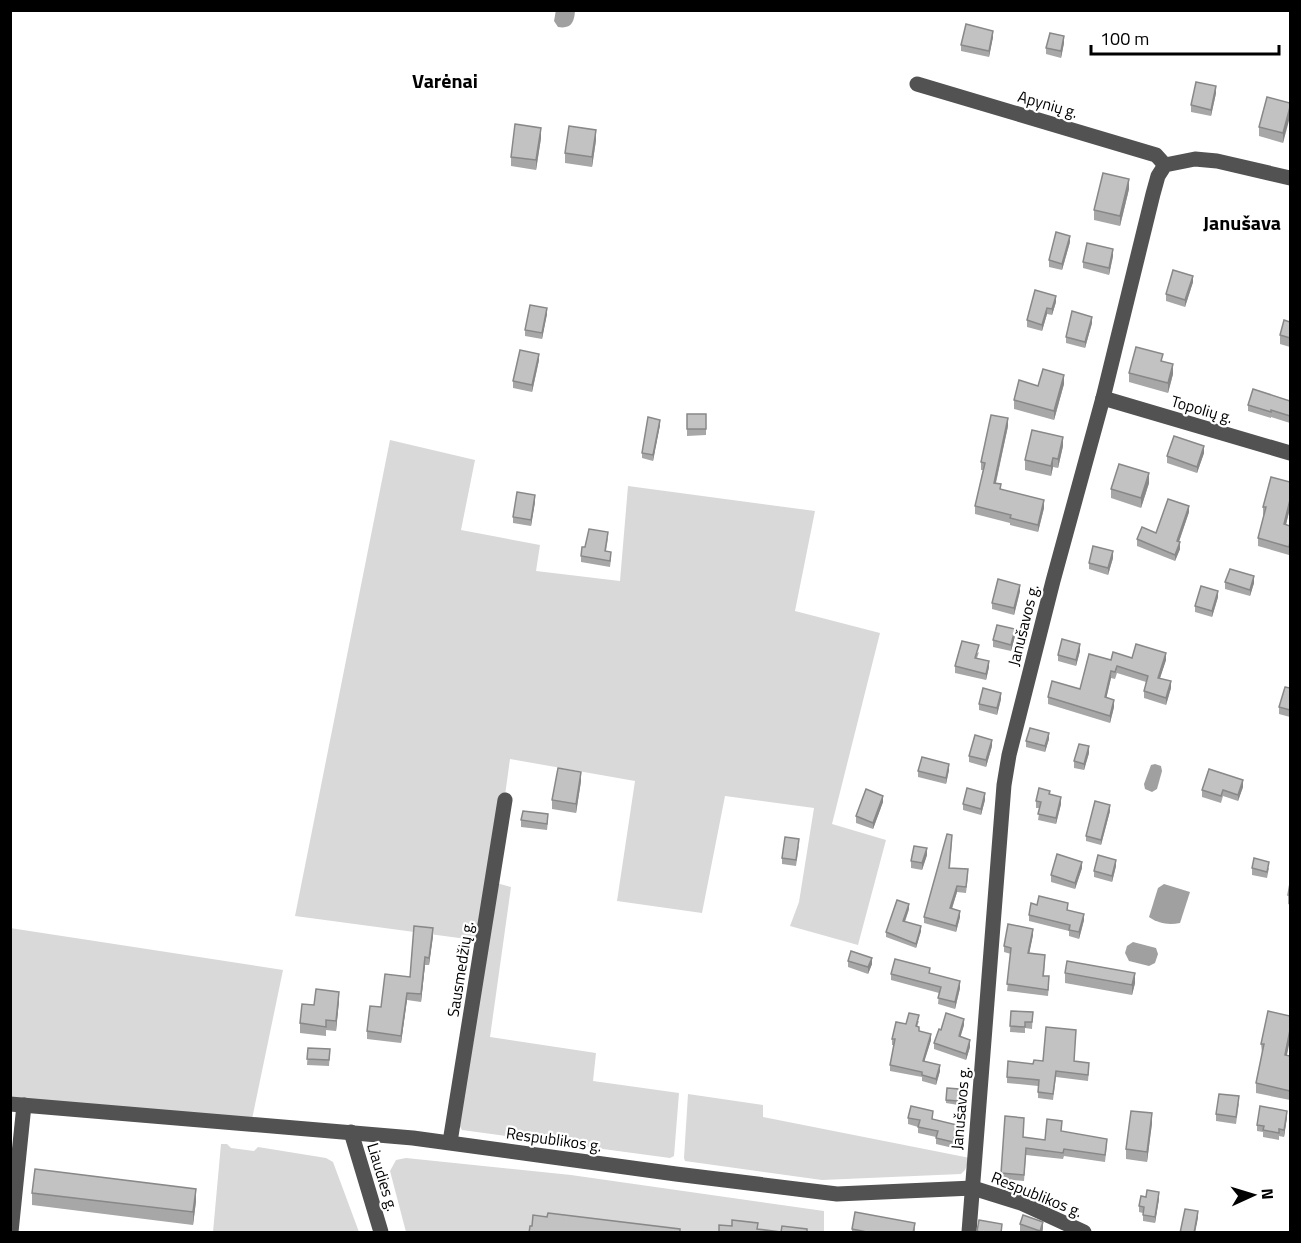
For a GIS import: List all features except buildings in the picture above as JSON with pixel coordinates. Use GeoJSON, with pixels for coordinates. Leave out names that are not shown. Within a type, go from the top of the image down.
{"type":"FeatureCollection","features":[{"type":"Feature","properties":{"kind":"street","name":"Apynių g."},"geometry":{"type":"LineString","coordinates":[[916,84],[1156,154],[1165,165]]}},
{"type":"Feature","properties":{"kind":"street"},"geometry":{"type":"LineString","coordinates":[[1165,165],[1195,159],[1216,161],[1290,178]]}},
{"type":"Feature","properties":{"kind":"street","name":"Janušavos g."},"geometry":{"type":"LineString","coordinates":[[969,1233],[1004,785],[1009,755],[1051,587],[1103,398],[1153,194],[1158,176],[1165,165]]}},
{"type":"Feature","properties":{"kind":"street","name":"Topolių g."},"geometry":{"type":"LineString","coordinates":[[1103,398],[1290,453]]}},
{"type":"Feature","properties":{"kind":"street","name":"Sausmedžių g."},"geometry":{"type":"LineString","coordinates":[[450,1142],[505,800]]}},
{"type":"Feature","properties":{"kind":"street"},"geometry":{"type":"LineString","coordinates":[[11,1233],[17,1105]]}},
{"type":"Feature","properties":{"kind":"street","name":"Respublikos g."},"geometry":{"type":"LineString","coordinates":[[17,1105],[450,1142],[837,1194],[973,1188],[1021,1203],[1084,1233]]}},
{"type":"Feature","properties":{"kind":"street","name":"Liaudies g."},"geometry":{"type":"LineString","coordinates":[[351,1132],[381,1233]]}},
{"type":"Feature","properties":{"kind":"shaded area"},"geometry":{"type":"Polygon","coordinates":[[[556,10],[575,11],[574,19],[569,26],[558,27],[554,21],[556,10]]]}},
{"type":"Feature","properties":{"kind":"shaded area"},"geometry":{"type":"Polygon","coordinates":[[[390,440],[475,460],[461,530],[540,545],[536,571],[620,581],[628,486],[815,511],[795,611],[880,633],[832,824],[886,840],[858,945],[790,926],[799,902],[814,808],[725,796],[702,913],[617,901],[635,781],[510,759],[493,882],[511,887],[490,1037],[596,1053],[593,1081],[679,1093],[674,1156],[670,1158],[462,1130],[459,1125],[489,942],[295,916],[390,440]]]}},
{"type":"Feature","properties":{"kind":"shaded area"},"geometry":{"type":"Polygon","coordinates":[[[1151,765],[1161,766],[1162,771],[1157,789],[1152,792],[1145,789],[1144,784],[1151,765]]]}},
{"type":"Feature","properties":{"kind":"shaded area"},"geometry":{"type":"Polygon","coordinates":[[[1164,884],[1190,892],[1180,923],[1164,923],[1149,917],[1158,888],[1164,884]]]}},
{"type":"Feature","properties":{"kind":"shaded area"},"geometry":{"type":"Polygon","coordinates":[[[10,928],[283,970],[251,1124],[11,1104],[10,928]]]}},
{"type":"Feature","properties":{"kind":"shaded area"},"geometry":{"type":"Polygon","coordinates":[[[1133,942],[1156,948],[1158,954],[1155,963],[1149,966],[1129,961],[1125,953],[1127,946],[1133,942]]]}},
{"type":"Feature","properties":{"kind":"shaded area"},"geometry":{"type":"Polygon","coordinates":[[[688,1094],[763,1105],[763,1117],[970,1158],[961,1174],[822,1180],[685,1161],[688,1094]]]}},
{"type":"Feature","properties":{"kind":"shaded area"},"geometry":{"type":"Polygon","coordinates":[[[221,1144],[227,1144],[231,1148],[254,1151],[258,1147],[326,1158],[333,1162],[359,1232],[213,1232],[221,1144]]]}},
{"type":"Feature","properties":{"kind":"shaded area"},"geometry":{"type":"Polygon","coordinates":[[[406,1158],[571,1175],[824,1211],[824,1232],[406,1232],[390,1171],[396,1160],[406,1158]]]}},
{"type":"Feature","properties":{"kind":"district","name":"Varėnai"},"geometry":{"type":"Point","coordinates":[445,81]}},
{"type":"Feature","properties":{"kind":"district","name":"Janušava"},"geometry":{"type":"Point","coordinates":[1242,223]}}]}
